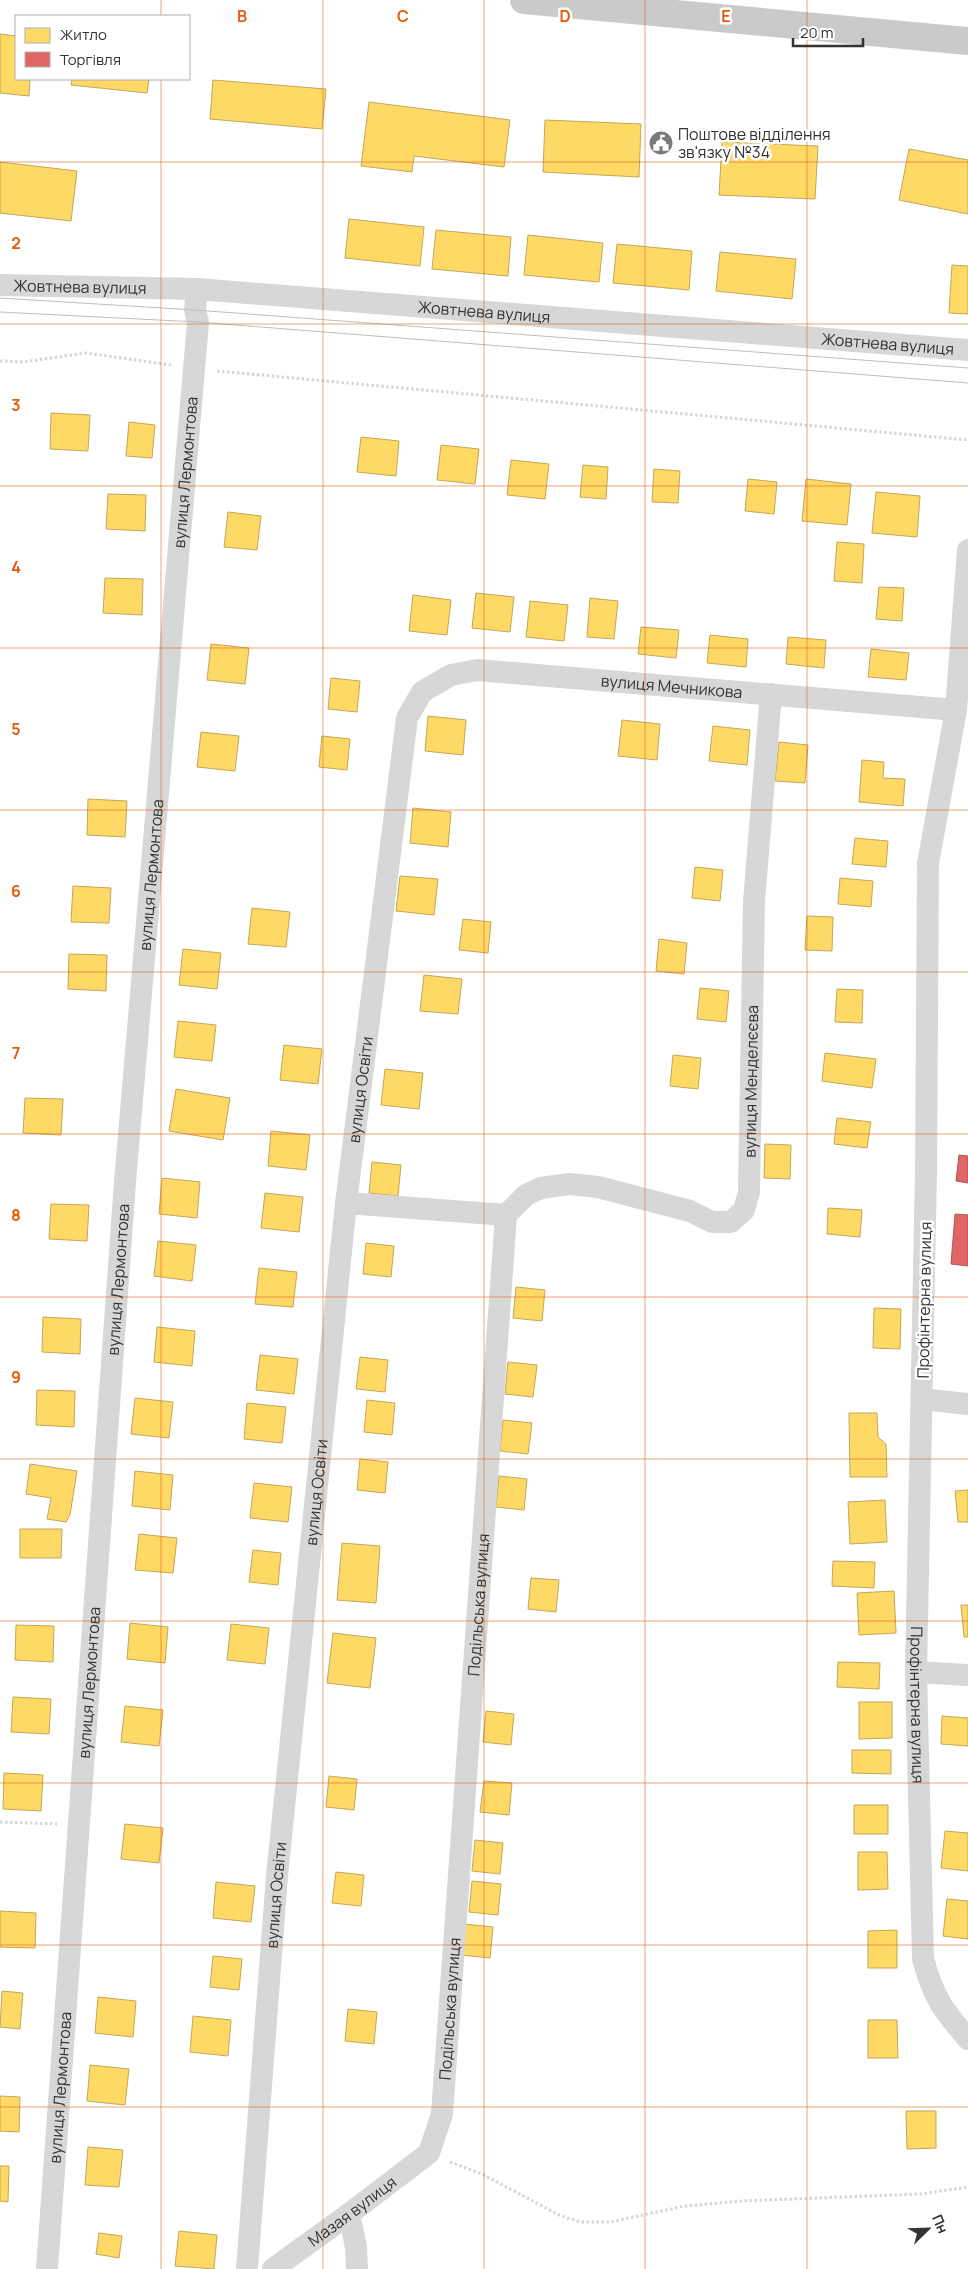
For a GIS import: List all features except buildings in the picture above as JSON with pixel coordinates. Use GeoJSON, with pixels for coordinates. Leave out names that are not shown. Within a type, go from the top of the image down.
{"type":"FeatureCollection","features":[{"type":"Feature","properties":{"kind":"main road"},"geometry":{"type":"LineString","coordinates":[[524,0],[968,41]]}},
{"type":"Feature","properties":{"kind":"street","name":"Жовтнева вулиця"},"geometry":{"type":"LineString","coordinates":[[0,285],[197,289],[968,350]]}},
{"type":"Feature","properties":{"kind":"street","name":"вулиця Лермонтова"},"geometry":{"type":"LineString","coordinates":[[47,2269],[77,1825],[125,1182],[198,322],[196,310],[197,289]]}},
{"type":"Feature","properties":{"kind":"street","name":"Профінтерна вулиця"},"geometry":{"type":"LineString","coordinates":[[968,550],[956,710],[928,863],[926,1172],[916,1672],[923,1960],[930,1987],[943,2011],[968,2039]]}},
{"type":"Feature","properties":{"kind":"street","name":"вулиця Мечникова"},"geometry":{"type":"LineString","coordinates":[[408,718],[422,692],[451,675],[476,670],[956,710]]}},
{"type":"Feature","properties":{"kind":"street","name":"вулиця Менделєєва"},"geometry":{"type":"LineString","coordinates":[[506,1215],[526,1195],[542,1188],[568,1184],[598,1187],[690,1211],[712,1222],[731,1222],[744,1210],[749,1192],[754,901],[771,694]]}},
{"type":"Feature","properties":{"kind":"street","name":"вулиця Освіти"},"geometry":{"type":"LineString","coordinates":[[246,2269],[277,1876],[346,1203],[408,718]]}},
{"type":"Feature","properties":{"kind":"street"},"geometry":{"type":"LineString","coordinates":[[346,1203],[506,1215]]}},
{"type":"Feature","properties":{"kind":"street","name":"Подільська вулиця"},"geometry":{"type":"LineString","coordinates":[[428,2153],[442,2114],[506,1215]]}},
{"type":"Feature","properties":{"kind":"street"},"geometry":{"type":"LineString","coordinates":[[922,1399],[968,1404]]}},
{"type":"Feature","properties":{"kind":"street"},"geometry":{"type":"LineString","coordinates":[[916,1672],[968,1675]]}},
{"type":"Feature","properties":{"kind":"street","name":"Мазая вулиця"},"geometry":{"type":"LineString","coordinates":[[274,2269],[428,2153]]}},
{"type":"Feature","properties":{"kind":"street"},"geometry":{"type":"LineString","coordinates":[[349,2214],[356,2247],[357,2269]]}},
{"type":"Feature","properties":{"kind":"path"},"geometry":{"type":"LineString","coordinates":[[0,361],[23,362],[86,353],[194,369],[968,440]]}},
{"type":"Feature","properties":{"kind":"path"},"geometry":{"type":"LineString","coordinates":[[0,1822],[77,1825]]}},
{"type":"Feature","properties":{"kind":"path"},"geometry":{"type":"LineString","coordinates":[[428,2153],[482,2174],[559,2214],[580,2222],[610,2222],[685,2206],[742,2201],[920,2194],[968,2187]]}},
{"type":"Feature","properties":{"kind":"tram line"},"geometry":{"type":"LineString","coordinates":[[0,298],[195,310],[968,368]]}},
{"type":"Feature","properties":{"kind":"tram line"},"geometry":{"type":"LineString","coordinates":[[0,312],[198,322],[968,383]]}},
{"type":"Feature","properties":{"kind":"place","name":"Поштове відділення зв'язку №34"},"geometry":{"type":"Point","coordinates":[661,143]}}]}
